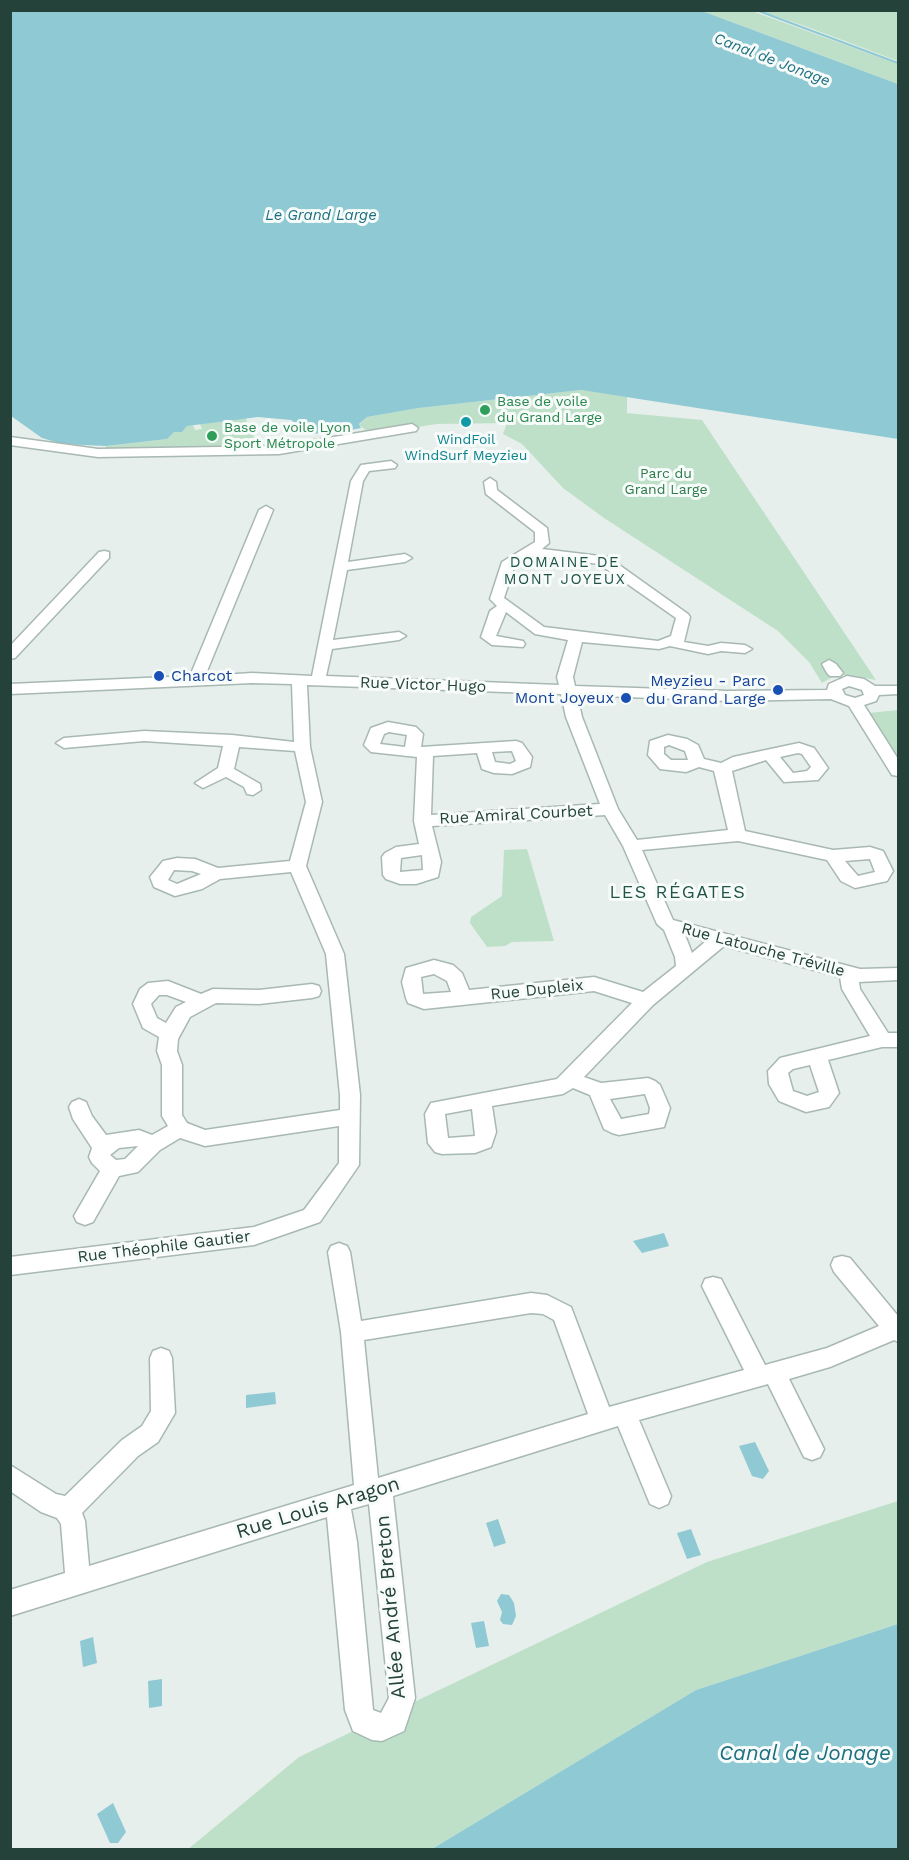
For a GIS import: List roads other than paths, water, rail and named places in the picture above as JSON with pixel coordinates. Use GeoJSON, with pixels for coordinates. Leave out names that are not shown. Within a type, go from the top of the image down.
{"type":"FeatureCollection","features":[{"type":"Feature","properties":{"kind":"street"},"geometry":{"type":"LineString","coordinates":[[10,441],[32,446],[98,453],[279,450],[412,428]]}},
{"type":"Feature","properties":{"kind":"street"},"geometry":{"type":"LineString","coordinates":[[318,681],[357,481],[365,468],[391,465]]}},
{"type":"Feature","properties":{"kind":"street"},"geometry":{"type":"LineString","coordinates":[[490,482],[491,491],[542,531],[542,543],[530,552],[509,562],[497,599],[540,631],[659,645],[678,639],[682,617],[603,560],[530,552]]}},
{"type":"Feature","properties":{"kind":"street"},"geometry":{"type":"LineString","coordinates":[[197,681],[199,668],[266,510]]}},
{"type":"Feature","properties":{"kind":"street"},"geometry":{"type":"LineString","coordinates":[[10,655],[104,555]]}},
{"type":"Feature","properties":{"kind":"street"},"geometry":{"type":"LineString","coordinates":[[340,567],[405,558]]}},
{"type":"Feature","properties":{"kind":"street"},"geometry":{"type":"LineString","coordinates":[[507,606],[497,611],[488,637],[492,641],[518,644]]}},
{"type":"Feature","properties":{"kind":"street"},"geometry":{"type":"LineString","coordinates":[[325,645],[353,644],[399,636]]}},
{"type":"Feature","properties":{"kind":"street","name":"Rue Latouche Tréville"},"geometry":{"type":"LineString","coordinates":[[576,637],[565,677],[574,717],[610,809],[632,846],[666,924],[860,976],[898,974]]}},
{"type":"Feature","properties":{"kind":"street"},"geometry":{"type":"LineString","coordinates":[[671,641],[678,645],[708,650],[721,647],[745,649]]}},
{"type":"Feature","properties":{"kind":"street"},"geometry":{"type":"LineString","coordinates":[[216,874],[297,866],[314,802],[302,747],[299,680]]}},
{"type":"Feature","properties":{"kind":"street","name":"Rue Victor Hugo"},"geometry":{"type":"LineString","coordinates":[[10,689],[197,681],[299,680],[727,696],[835,694]]}},
{"type":"Feature","properties":{"kind":"street"},"geometry":{"type":"LineString","coordinates":[[847,681],[864,684],[871,691],[871,698],[855,703],[843,700],[835,694],[834,687],[847,681]]}},
{"type":"Feature","properties":{"kind":"street"},"geometry":{"type":"LineString","coordinates":[[871,691],[898,690]]}},
{"type":"Feature","properties":{"kind":"street"},"geometry":{"type":"LineString","coordinates":[[855,703],[898,771]]}},
{"type":"Feature","properties":{"kind":"street"},"geometry":{"type":"LineString","coordinates":[[64,743],[144,736],[232,740],[302,747]]}},
{"type":"Feature","properties":{"kind":"street"},"geometry":{"type":"LineString","coordinates":[[226,771],[232,740]]}},
{"type":"Feature","properties":{"kind":"street","name":"Rue Amiral Courbet"},"geometry":{"type":"LineString","coordinates":[[429,848],[422,821],[419,752],[483,748]]}},
{"type":"Feature","properties":{"kind":"street"},"geometry":{"type":"LineString","coordinates":[[697,762],[724,769],[740,761],[771,754]]}},
{"type":"Feature","properties":{"kind":"street"},"geometry":{"type":"LineString","coordinates":[[724,769],[722,772],[738,835]]}},
{"type":"Feature","properties":{"kind":"street"},"geometry":{"type":"LineString","coordinates":[[203,783],[226,771]]}},
{"type":"Feature","properties":{"kind":"street"},"geometry":{"type":"LineString","coordinates":[[226,771],[252,784],[253,790]]}},
{"type":"Feature","properties":{"kind":"street","name":"Rue Amiral Courbet"},"geometry":{"type":"LineString","coordinates":[[422,821],[610,809]]}},
{"type":"Feature","properties":{"kind":"street"},"geometry":{"type":"LineString","coordinates":[[632,846],[738,835],[833,856]]}},
{"type":"Feature","properties":{"kind":"street","name":"Rue Théophile Gautier"},"geometry":{"type":"LineString","coordinates":[[10,1266],[254,1236],[312,1216],[349,1165],[350,1095],[335,954],[297,866]]}},
{"type":"Feature","properties":{"kind":"street"},"geometry":{"type":"LineString","coordinates":[[672,926],[684,957],[685,969]]}},
{"type":"Feature","properties":{"kind":"street"},"geometry":{"type":"LineString","coordinates":[[481,1100],[562,1086],[646,1000],[721,939]]}},
{"type":"Feature","properties":{"kind":"street"},"geometry":{"type":"LineString","coordinates":[[817,1056],[890,1040],[851,989],[849,973]]}},
{"type":"Feature","properties":{"kind":"street","name":"Rue Dupleix"},"geometry":{"type":"LineString","coordinates":[[462,998],[594,984],[646,1000]]}},
{"type":"Feature","properties":{"kind":"street"},"geometry":{"type":"LineString","coordinates":[[170,1034],[150,1023],[145,1015],[142,1004],[147,994],[155,988],[168,988],[192,996],[197,1003]]}},
{"type":"Feature","properties":{"kind":"street"},"geometry":{"type":"LineString","coordinates":[[312,991],[259,997],[213,996],[183,1012],[170,1034],[167,1051],[172,1065],[172,1116],[180,1129],[205,1138],[349,1118]]}},
{"type":"Feature","properties":{"kind":"street"},"geometry":{"type":"LineString","coordinates":[[570,1079],[600,1091]]}},
{"type":"Feature","properties":{"kind":"street"},"geometry":{"type":"LineString","coordinates":[[79,1107],[83,1119],[103,1147]]}},
{"type":"Feature","properties":{"kind":"street"},"geometry":{"type":"LineString","coordinates":[[153,1143],[139,1138],[126,1137],[103,1147],[99,1156],[102,1163],[112,1169],[130,1166],[153,1143],[180,1129]]}},
{"type":"Feature","properties":{"kind":"street"},"geometry":{"type":"LineString","coordinates":[[86,1216],[112,1169]]}},
{"type":"Feature","properties":{"kind":"street"},"geometry":{"type":"LineString","coordinates":[[339,1252],[373,1490]]}},
{"type":"Feature","properties":{"kind":"street","name":"Rue Louis Aragon"},"geometry":{"type":"LineString","coordinates":[[10,1603],[602,1420],[830,1357],[898,1330],[842,1265]]}},
{"type":"Feature","properties":{"kind":"street"},"geometry":{"type":"LineString","coordinates":[[713,1286],[812,1449]]}},
{"type":"Feature","properties":{"kind":"street"},"geometry":{"type":"LineString","coordinates":[[352,1332],[531,1303],[547,1305],[563,1314],[602,1420]]}},
{"type":"Feature","properties":{"kind":"street"},"geometry":{"type":"LineString","coordinates":[[10,1476],[50,1504],[65,1508],[74,1504],[130,1448],[150,1434],[163,1413],[161,1358]]}},
{"type":"Feature","properties":{"kind":"street"},"geometry":{"type":"LineString","coordinates":[[625,1414],[659,1496]]}},
{"type":"Feature","properties":{"kind":"street","name":"Allée André Breton"},"geometry":{"type":"LineString","coordinates":[[337,1502],[344,1542],[359,1710],[363,1721],[372,1726],[382,1727],[394,1721],[402,1698],[373,1490]]}},
{"type":"Feature","properties":{"kind":"street"},"geometry":{"type":"LineString","coordinates":[[65,1508],[73,1521],[78,1582]]}},
{"type":"Feature","properties":{"kind":"water","name":"Le Grand Large"},"geometry":{"type":"Polygon","coordinates":[[[10,11],[702,11],[898,84],[898,439],[581,390],[419,408],[367,417],[359,424],[361,428],[346,431],[311,434],[291,420],[258,417],[187,426],[182,432],[174,432],[167,439],[106,446],[62,444],[42,438],[11,416],[10,11]]]}},
{"type":"Feature","properties":{"kind":"water"},"geometry":{"type":"Polygon","coordinates":[[[664,1233],[669,1246],[642,1253],[633,1241],[664,1233]]]}},
{"type":"Feature","properties":{"kind":"water"},"geometry":{"type":"Polygon","coordinates":[[[275,1392],[276,1404],[246,1408],[246,1395],[275,1392]]]}},
{"type":"Feature","properties":{"kind":"water"},"geometry":{"type":"Polygon","coordinates":[[[755,1442],[769,1471],[763,1479],[752,1476],[739,1446],[755,1442]]]}},
{"type":"Feature","properties":{"kind":"water"},"geometry":{"type":"Polygon","coordinates":[[[498,1519],[506,1543],[494,1547],[486,1523],[498,1519]]]}},
{"type":"Feature","properties":{"kind":"water"},"geometry":{"type":"Polygon","coordinates":[[[691,1529],[701,1555],[687,1559],[677,1533],[691,1529]]]}},
{"type":"Feature","properties":{"kind":"water"},"geometry":{"type":"Polygon","coordinates":[[[501,1594],[509,1595],[514,1603],[516,1616],[512,1625],[503,1624],[500,1620],[502,1612],[497,1601],[501,1594]]]}},
{"type":"Feature","properties":{"kind":"water"},"geometry":{"type":"Polygon","coordinates":[[[484,1621],[489,1646],[476,1648],[471,1623],[484,1621]]]}},
{"type":"Feature","properties":{"kind":"water","name":"Canal de Jonage"},"geometry":{"type":"Polygon","coordinates":[[[898,1624],[898,1849],[432,1849],[696,1690],[898,1624]]]}},
{"type":"Feature","properties":{"kind":"water"},"geometry":{"type":"Polygon","coordinates":[[[93,1637],[97,1663],[83,1667],[80,1641],[93,1637]]]}},
{"type":"Feature","properties":{"kind":"water"},"geometry":{"type":"Polygon","coordinates":[[[162,1679],[162,1706],[149,1708],[148,1681],[162,1679]]]}},
{"type":"Feature","properties":{"kind":"water"},"geometry":{"type":"Polygon","coordinates":[[[113,1803],[126,1832],[118,1843],[110,1843],[97,1814],[113,1803]]]}},
{"type":"Feature","properties":{"kind":"waterway"},"geometry":{"type":"LineString","coordinates":[[756,10],[898,63]]}},
{"type":"Feature","properties":{"kind":"place","name":"Base de voile du Grand Large"},"geometry":{"type":"Point","coordinates":[485,410]}},
{"type":"Feature","properties":{"kind":"place","name":"WindFoil WindSurf Meyzieu"},"geometry":{"type":"Point","coordinates":[466,422]}},
{"type":"Feature","properties":{"kind":"place","name":"Base de voile Lyon Sport Métropole"},"geometry":{"type":"Point","coordinates":[212,436]}},
{"type":"Feature","properties":{"kind":"place","name":"Charcot"},"geometry":{"type":"Point","coordinates":[159,676]}},
{"type":"Feature","properties":{"kind":"place","name":"Meyzieu - Parc du Grand Large"},"geometry":{"type":"Point","coordinates":[778,690]}},
{"type":"Feature","properties":{"kind":"place","name":"Mont Joyeux"},"geometry":{"type":"Point","coordinates":[626,698]}},
{"type":"Feature","properties":{"kind":"district","name":"DOMAINE DE MONT JOYEUX"},"geometry":{"type":"Point","coordinates":[565,572]}},
{"type":"Feature","properties":{"kind":"district","name":"LES RÉGATES"},"geometry":{"type":"Point","coordinates":[678,893]}},
{"type":"Feature","properties":{"kind":"park label","name":"Parc du Grand Large"},"geometry":{"type":"Point","coordinates":[666,482]}}]}
